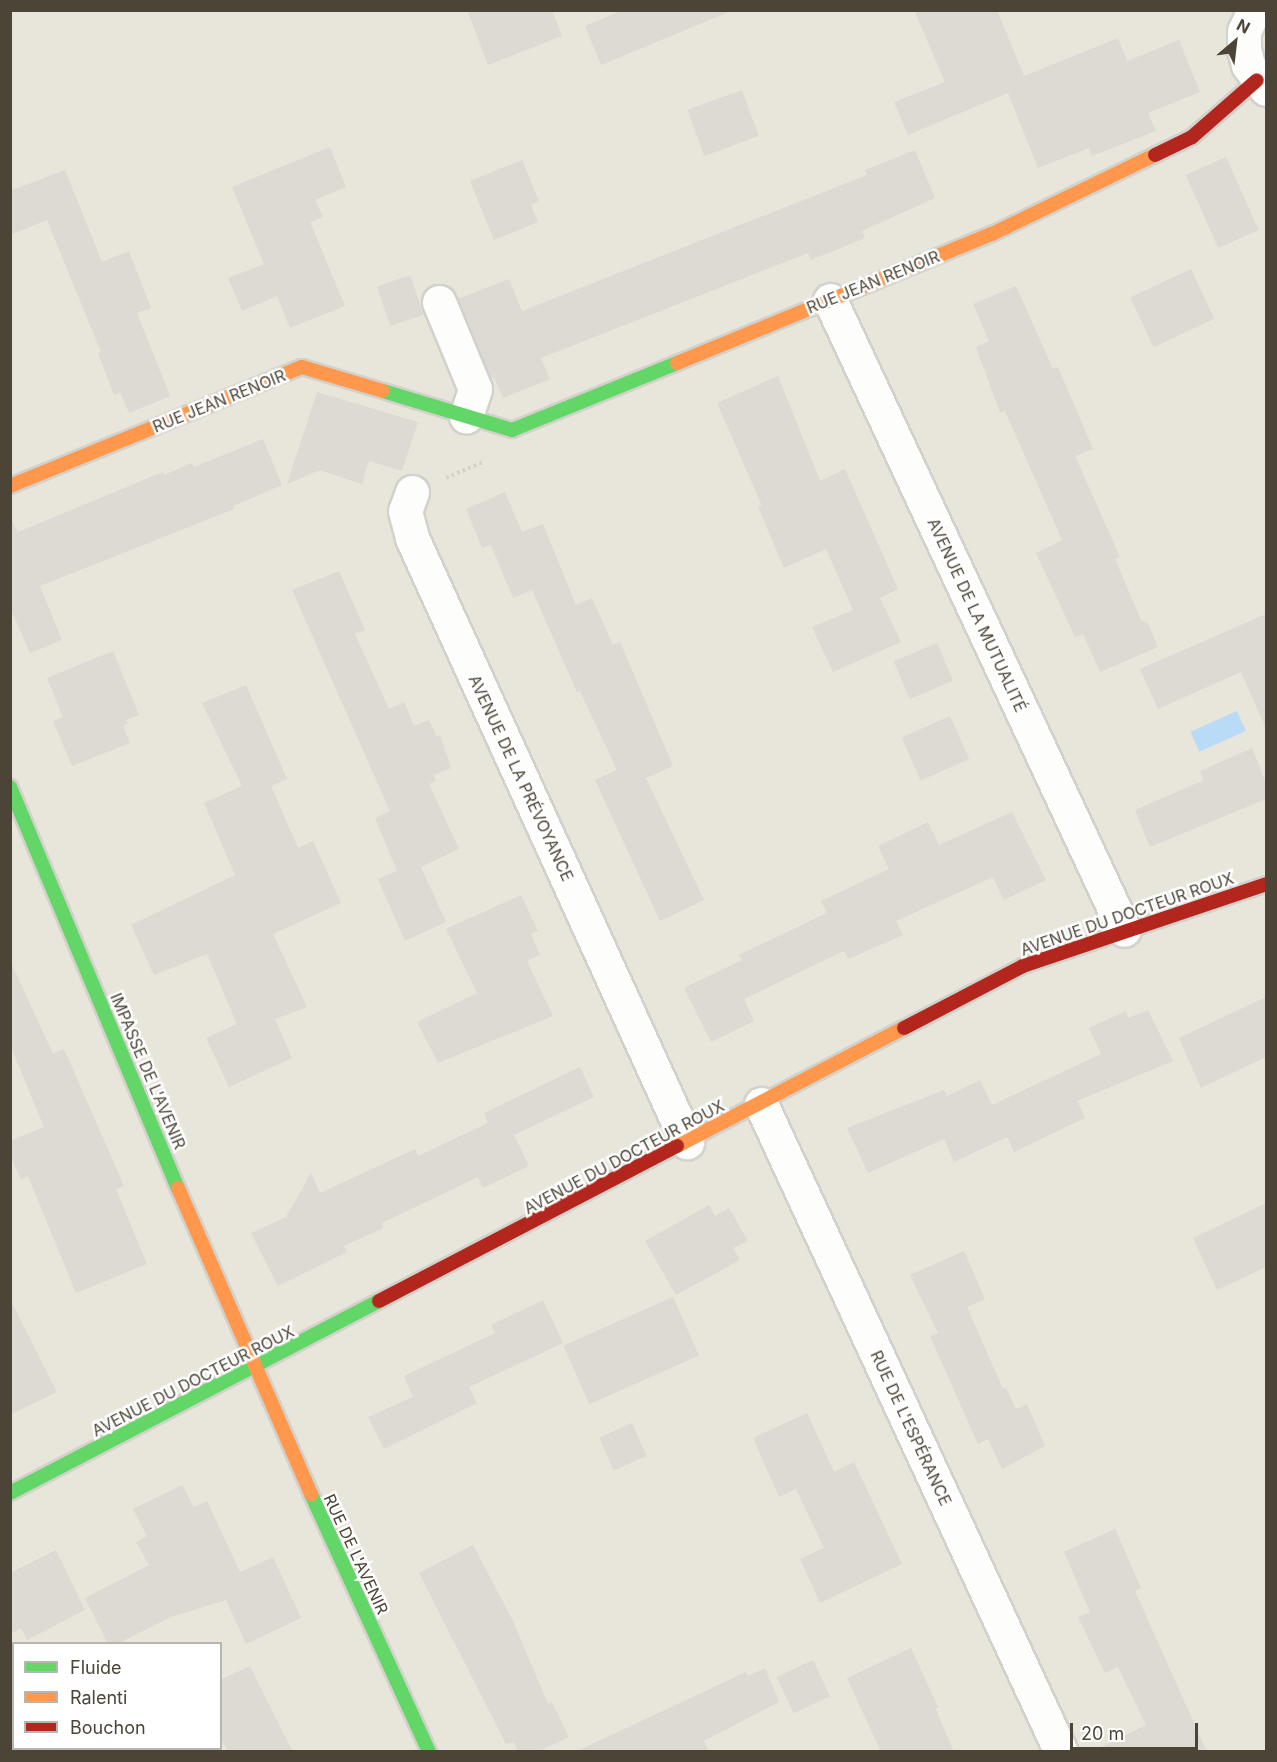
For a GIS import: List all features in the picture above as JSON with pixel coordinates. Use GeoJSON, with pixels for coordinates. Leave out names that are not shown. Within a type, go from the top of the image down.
{"type":"FeatureCollection","features":[{"type":"Feature","properties":{"kind":"street"},"geometry":{"type":"LineString","coordinates":[[1248,12],[1244,49],[1262,85]]}},
{"type":"Feature","properties":{"kind":"street","name":"RUE JEAN RENOIR"},"geometry":{"type":"LineString","coordinates":[[10,486],[302,367],[512,430],[992,234],[1192,137],[1262,85]]}},
{"type":"Feature","properties":{"kind":"street","name":"AVENUE DE LA MUTUALITÉ"},"geometry":{"type":"LineString","coordinates":[[830,300],[1124,930]]}},
{"type":"Feature","properties":{"kind":"street"},"geometry":{"type":"LineString","coordinates":[[439,302],[475,389],[466,417]]}},
{"type":"Feature","properties":{"kind":"street","name":"AVENUE DE LA PRÉVOYANCE"},"geometry":{"type":"LineString","coordinates":[[412,492],[405,511],[411,538],[687,1142]]}},
{"type":"Feature","properties":{"kind":"street","name":"IMPASSE DE L'AVENIR"},"geometry":{"type":"LineString","coordinates":[[10,787],[254,1369]]}},
{"type":"Feature","properties":{"kind":"street","name":"AVENUE DU DOCTEUR ROUX"},"geometry":{"type":"LineString","coordinates":[[10,1493],[254,1369],[1023,966],[1124,930],[1266,884]]}},
{"type":"Feature","properties":{"kind":"street","name":"RUE DE L'ESPÉRANCE"},"geometry":{"type":"LineString","coordinates":[[761,1104],[1061,1752]]}},
{"type":"Feature","properties":{"kind":"street","name":"RUE DE L'AVENIR"},"geometry":{"type":"LineString","coordinates":[[254,1369],[429,1752]]}},
{"type":"Feature","properties":{"kind":"shaded area"},"geometry":{"type":"Polygon","coordinates":[[[11,11],[1266,11],[1266,1751],[11,1752],[11,11]]]}},
{"type":"Feature","properties":{"kind":"water"},"geometry":{"type":"Polygon","coordinates":[[[1237,711],[1246,731],[1199,752],[1190,732],[1237,711]]]}},
{"type":"Feature","properties":{"kind":"building"},"geometry":{"type":"Polygon","coordinates":[[[467,10],[552,10],[562,36],[488,65],[467,10]]]}},
{"type":"Feature","properties":{"kind":"building"},"geometry":{"type":"Polygon","coordinates":[[[623,10],[731,11],[601,65],[585,26],[623,10]]]}},
{"type":"Feature","properties":{"kind":"building"},"geometry":{"type":"Polygon","coordinates":[[[914,10],[997,10],[1024,76],[1118,38],[1127,61],[1179,40],[1200,92],[1148,113],[1156,131],[1092,156],[1089,148],[1038,168],[1008,93],[908,135],[894,102],[945,82],[914,10]]]}},
{"type":"Feature","properties":{"kind":"building"},"geometry":{"type":"Polygon","coordinates":[[[742,90],[759,136],[704,156],[687,110],[742,90]]]}},
{"type":"Feature","properties":{"kind":"building"},"geometry":{"type":"Polygon","coordinates":[[[330,147],[346,187],[315,200],[323,217],[310,222],[345,306],[290,328],[277,296],[242,311],[228,278],[264,264],[232,187],[330,147]]]}},
{"type":"Feature","properties":{"kind":"building"},"geometry":{"type":"Polygon","coordinates":[[[915,150],[935,198],[862,231],[865,238],[811,260],[808,253],[541,358],[550,379],[503,398],[494,377],[491,378],[458,299],[509,279],[522,311],[867,175],[865,170],[915,150]]]}},
{"type":"Feature","properties":{"kind":"building"},"geometry":{"type":"Polygon","coordinates":[[[1226,157],[1259,230],[1218,248],[1186,175],[1226,157]]]}},
{"type":"Feature","properties":{"kind":"building"},"geometry":{"type":"Polygon","coordinates":[[[522,160],[539,201],[531,205],[538,222],[494,240],[470,181],[522,160]]]}},
{"type":"Feature","properties":{"kind":"building"},"geometry":{"type":"Polygon","coordinates":[[[65,170],[102,262],[129,251],[151,308],[137,313],[170,396],[129,413],[120,392],[114,395],[98,353],[101,352],[47,220],[10,235],[10,191],[65,170]]]}},
{"type":"Feature","properties":{"kind":"building"},"geometry":{"type":"Polygon","coordinates":[[[1191,269],[1214,319],[1154,347],[1130,297],[1191,269]]]}},
{"type":"Feature","properties":{"kind":"building"},"geometry":{"type":"Polygon","coordinates":[[[410,275],[424,315],[391,326],[377,286],[410,275]]]}},
{"type":"Feature","properties":{"kind":"building"},"geometry":{"type":"Polygon","coordinates":[[[1016,286],[1053,369],[1058,367],[1093,449],[1075,456],[1120,557],[1115,559],[1141,620],[1148,623],[1158,647],[1100,672],[1083,634],[1075,637],[1036,553],[1062,540],[1005,411],[1000,413],[976,347],[989,341],[973,304],[1016,286]]]}},
{"type":"Feature","properties":{"kind":"building"},"geometry":{"type":"Polygon","coordinates":[[[778,376],[820,481],[845,469],[898,589],[880,598],[901,642],[833,672],[812,627],[853,610],[826,549],[784,568],[758,507],[762,506],[717,403],[778,376]]]}},
{"type":"Feature","properties":{"kind":"building"},"geometry":{"type":"Polygon","coordinates":[[[317,392],[418,422],[402,471],[369,461],[362,484],[320,470],[287,484],[317,392]]]}},
{"type":"Feature","properties":{"kind":"building"},"geometry":{"type":"Polygon","coordinates":[[[263,439],[282,485],[233,506],[234,509],[40,586],[62,640],[30,653],[10,607],[10,517],[18,532],[163,472],[164,475],[192,463],[194,467],[263,439]]]}},
{"type":"Feature","properties":{"kind":"building"},"geometry":{"type":"Polygon","coordinates":[[[505,492],[522,532],[543,524],[576,605],[592,598],[613,645],[620,642],[673,766],[646,778],[704,900],[660,921],[595,780],[617,770],[580,691],[577,692],[532,590],[513,598],[491,545],[482,548],[466,509],[505,492]]]}},
{"type":"Feature","properties":{"kind":"building"},"geometry":{"type":"Polygon","coordinates":[[[339,571],[365,630],[355,634],[389,709],[404,702],[414,726],[429,720],[437,737],[440,735],[451,768],[434,775],[436,781],[429,784],[459,849],[421,867],[446,922],[405,941],[378,879],[397,871],[375,818],[390,811],[292,590],[339,571]]]}},
{"type":"Feature","properties":{"kind":"building"},"geometry":{"type":"Polygon","coordinates":[[[1266,614],[1266,729],[1241,672],[1158,709],[1140,669],[1266,614]]]}},
{"type":"Feature","properties":{"kind":"building"},"geometry":{"type":"Polygon","coordinates":[[[937,643],[953,681],[910,699],[894,661],[937,643]]]}},
{"type":"Feature","properties":{"kind":"building"},"geometry":{"type":"Polygon","coordinates":[[[113,651],[139,715],[126,720],[128,724],[123,726],[130,743],[72,766],[53,721],[63,717],[47,678],[113,651]]]}},
{"type":"Feature","properties":{"kind":"building"},"geometry":{"type":"Polygon","coordinates":[[[246,685],[287,779],[271,786],[298,848],[313,841],[341,903],[273,934],[307,1007],[275,1019],[292,1058],[229,1087],[206,1038],[237,1024],[207,954],[154,975],[131,925],[235,875],[204,803],[242,786],[202,703],[246,685]]]}},
{"type":"Feature","properties":{"kind":"building"},"geometry":{"type":"Polygon","coordinates":[[[950,716],[969,759],[921,780],[902,738],[950,716]]]}},
{"type":"Feature","properties":{"kind":"building"},"geometry":{"type":"Polygon","coordinates":[[[1252,748],[1266,783],[1266,799],[1150,847],[1135,810],[1204,780],[1200,771],[1252,748]]]}},
{"type":"Feature","properties":{"kind":"building"},"geometry":{"type":"Polygon","coordinates":[[[1012,812],[1046,880],[1004,900],[993,877],[896,921],[903,935],[848,959],[844,951],[744,999],[754,1021],[711,1042],[684,988],[742,960],[739,955],[827,913],[821,901],[889,869],[878,846],[928,822],[939,845],[1012,812]]]}},
{"type":"Feature","properties":{"kind":"building"},"geometry":{"type":"Polygon","coordinates":[[[521,895],[538,931],[531,934],[540,955],[527,961],[553,1016],[438,1063],[417,1022],[477,993],[446,929],[521,895]]]}},
{"type":"Feature","properties":{"kind":"building"},"geometry":{"type":"Polygon","coordinates":[[[10,960],[53,1054],[64,1049],[124,1186],[116,1189],[147,1264],[76,1293],[28,1176],[21,1179],[10,1156],[10,1141],[44,1127],[10,1045],[10,960]]]}},
{"type":"Feature","properties":{"kind":"building"},"geometry":{"type":"Polygon","coordinates":[[[1266,997],[1266,1057],[1201,1088],[1179,1038],[1266,997]]]}},
{"type":"Feature","properties":{"kind":"building"},"geometry":{"type":"Polygon","coordinates":[[[1148,1010],[1173,1061],[1077,1101],[1085,1118],[1014,1152],[1007,1137],[954,1162],[944,1139],[868,1173],[847,1128],[944,1090],[947,1096],[980,1080],[992,1105],[1101,1054],[1089,1028],[1126,1011],[1128,1018],[1148,1010]]]}},
{"type":"Feature","properties":{"kind":"building"},"geometry":{"type":"Polygon","coordinates":[[[580,1067],[594,1097],[514,1135],[529,1166],[483,1188],[478,1177],[382,1223],[383,1228],[344,1246],[347,1252],[278,1286],[251,1233],[286,1217],[311,1173],[320,1193],[415,1149],[418,1156],[488,1123],[484,1113],[580,1067]]]}},
{"type":"Feature","properties":{"kind":"building"},"geometry":{"type":"Polygon","coordinates":[[[1266,1203],[1266,1267],[1217,1290],[1193,1238],[1266,1203]]]}},
{"type":"Feature","properties":{"kind":"building"},"geometry":{"type":"Polygon","coordinates":[[[709,1205],[715,1216],[729,1208],[748,1241],[733,1248],[740,1260],[676,1295],[645,1241],[709,1205]]]}},
{"type":"Feature","properties":{"kind":"building"},"geometry":{"type":"Polygon","coordinates":[[[964,1251],[985,1299],[967,1307],[1003,1389],[1006,1388],[1016,1409],[1027,1404],[1045,1446],[1002,1469],[988,1439],[978,1444],[930,1336],[938,1333],[910,1275],[964,1251]]]}},
{"type":"Feature","properties":{"kind":"building"},"geometry":{"type":"Polygon","coordinates":[[[673,1297],[699,1355],[589,1404],[563,1346],[673,1297]]]}},
{"type":"Feature","properties":{"kind":"building"},"geometry":{"type":"Polygon","coordinates":[[[10,1299],[57,1392],[10,1415],[10,1299]]]}},
{"type":"Feature","properties":{"kind":"building"},"geometry":{"type":"Polygon","coordinates":[[[543,1300],[563,1343],[469,1387],[477,1403],[384,1449],[368,1417],[413,1397],[404,1376],[495,1333],[491,1325],[543,1300]]]}},
{"type":"Feature","properties":{"kind":"building"},"geometry":{"type":"Polygon","coordinates":[[[807,1413],[834,1472],[854,1462],[902,1564],[820,1603],[800,1559],[824,1548],[796,1489],[779,1497],[753,1438],[807,1413]]]}},
{"type":"Feature","properties":{"kind":"building"},"geometry":{"type":"Polygon","coordinates":[[[632,1423],[647,1456],[614,1471],[599,1438],[632,1423]]]}},
{"type":"Feature","properties":{"kind":"building"},"geometry":{"type":"Polygon","coordinates":[[[182,1485],[194,1507],[207,1501],[240,1572],[273,1557],[301,1618],[246,1644],[226,1600],[171,1617],[121,1642],[107,1642],[85,1598],[149,1565],[136,1542],[147,1536],[133,1509],[182,1485]]]}},
{"type":"Feature","properties":{"kind":"building"},"geometry":{"type":"Polygon","coordinates":[[[1115,1529],[1141,1588],[1135,1591],[1207,1752],[1091,1752],[1146,1725],[1118,1667],[1105,1673],[1078,1617],[1090,1612],[1064,1552],[1115,1529]]]}},
{"type":"Feature","properties":{"kind":"building"},"geometry":{"type":"Polygon","coordinates":[[[473,1545],[513,1621],[548,1704],[552,1702],[569,1737],[537,1752],[518,1752],[514,1742],[506,1744],[419,1573],[473,1545]]]}},
{"type":"Feature","properties":{"kind":"building"},"geometry":{"type":"Polygon","coordinates":[[[56,1550],[85,1610],[27,1640],[21,1628],[10,1634],[10,1573],[56,1550]]]}},
{"type":"Feature","properties":{"kind":"building"},"geometry":{"type":"Polygon","coordinates":[[[911,1648],[938,1707],[935,1708],[954,1752],[881,1752],[847,1678],[911,1648]]]}},
{"type":"Feature","properties":{"kind":"building"},"geometry":{"type":"Polygon","coordinates":[[[813,1660],[830,1696],[794,1713],[777,1677],[813,1660]]]}},
{"type":"Feature","properties":{"kind":"building"},"geometry":{"type":"Polygon","coordinates":[[[250,1666],[293,1752],[228,1752],[222,1740],[222,1679],[250,1666]]]}},
{"type":"Feature","properties":{"kind":"building"},"geometry":{"type":"Polygon","coordinates":[[[765,1668],[779,1702],[704,1741],[709,1752],[575,1752],[746,1672],[748,1676],[765,1668]]]}},
{"type":"Feature","properties":{"kind":"traffic: fast"},"geometry":{"type":"LineString","coordinates":[[383,391],[512,430],[677,363]]}},
{"type":"Feature","properties":{"kind":"traffic: fast"},"geometry":{"type":"LineString","coordinates":[[10,787],[178,1188]]}},
{"type":"Feature","properties":{"kind":"traffic: fast"},"geometry":{"type":"LineString","coordinates":[[10,1493],[379,1301]]}},
{"type":"Feature","properties":{"kind":"traffic: fast"},"geometry":{"type":"LineString","coordinates":[[311,1494],[429,1752]]}},
{"type":"Feature","properties":{"kind":"traffic: slow"},"geometry":{"type":"LineString","coordinates":[[677,363],[992,234],[1155,155]]}},
{"type":"Feature","properties":{"kind":"traffic: slow"},"geometry":{"type":"LineString","coordinates":[[10,486],[302,367],[383,391]]}},
{"type":"Feature","properties":{"kind":"traffic: slow"},"geometry":{"type":"LineString","coordinates":[[677,1146],[904,1028]]}},
{"type":"Feature","properties":{"kind":"traffic: slow"},"geometry":{"type":"LineString","coordinates":[[178,1188],[311,1494]]}},
{"type":"Feature","properties":{"kind":"traffic: jam"},"geometry":{"type":"LineString","coordinates":[[1155,155],[1192,137],[1257,80]]}},
{"type":"Feature","properties":{"kind":"traffic: jam"},"geometry":{"type":"LineString","coordinates":[[904,1028],[1023,966],[1266,884]]}},
{"type":"Feature","properties":{"kind":"traffic: jam"},"geometry":{"type":"LineString","coordinates":[[379,1301],[677,1146]]}}]}
